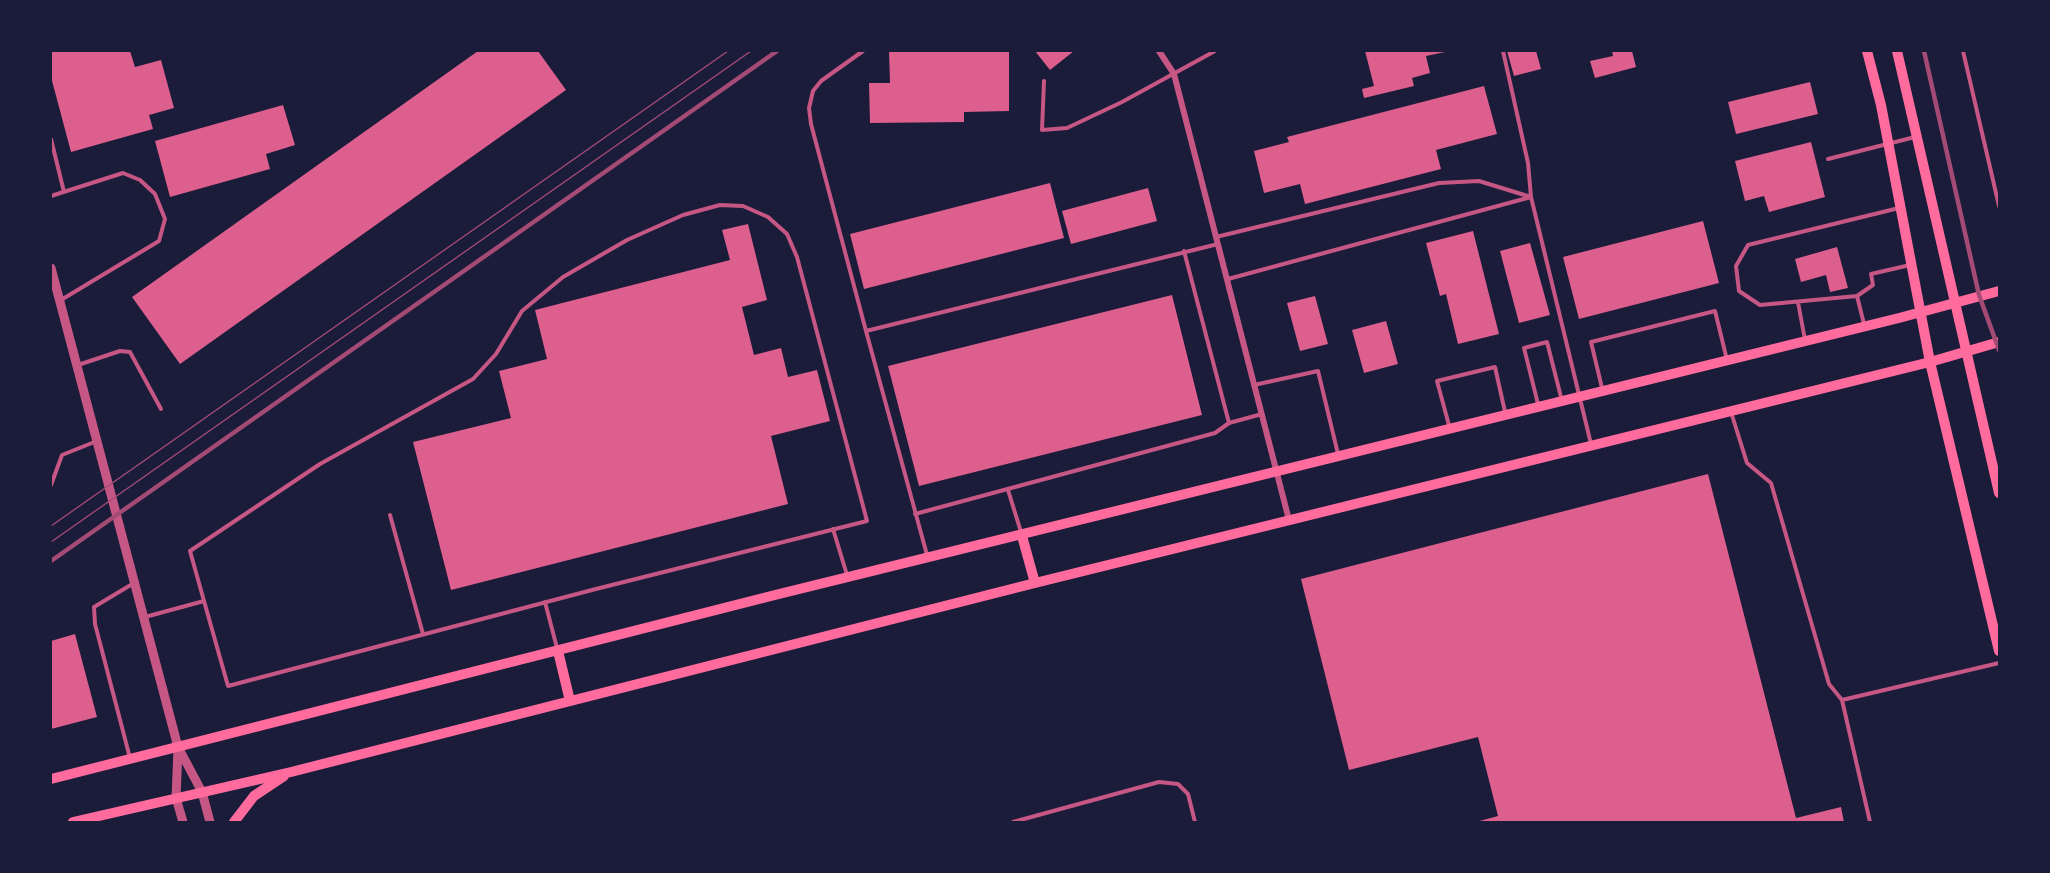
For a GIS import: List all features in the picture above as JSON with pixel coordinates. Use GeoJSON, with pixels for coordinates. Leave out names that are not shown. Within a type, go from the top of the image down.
{"type":"FeatureCollection","features":[{"type":"Feature","properties":{"kind":"main road"},"geometry":{"type":"LineString","coordinates":[[1867,51],[1956,481],[1999,651]]}},
{"type":"Feature","properties":{"kind":"main road"},"geometry":{"type":"LineString","coordinates":[[1897,51],[1999,493]]}},
{"type":"Feature","properties":{"kind":"main road"},"geometry":{"type":"LineString","coordinates":[[51,779],[847,577],[1022,536],[1806,342],[1999,291]]}},
{"type":"Feature","properties":{"kind":"main road"},"geometry":{"type":"LineString","coordinates":[[74,822],[291,772],[1035,582],[1930,362],[1999,342]]}},
{"type":"Feature","properties":{"kind":"main road"},"geometry":{"type":"LineString","coordinates":[[1022,536],[1035,582]]}},
{"type":"Feature","properties":{"kind":"main road"},"geometry":{"type":"LineString","coordinates":[[558,651],[570,700]]}},
{"type":"Feature","properties":{"kind":"main road"},"geometry":{"type":"LineString","coordinates":[[234,822],[255,796],[291,772]]}},
{"type":"Feature","properties":{"kind":"street"},"geometry":{"type":"LineString","coordinates":[[1159,51],[1174,74],[1289,520]]}},
{"type":"Feature","properties":{"kind":"street"},"geometry":{"type":"LineString","coordinates":[[51,267],[53,284],[60,301],[98,441],[178,747],[202,792],[210,822]]}},
{"type":"Feature","properties":{"kind":"street"},"geometry":{"type":"LineString","coordinates":[[178,747],[176,798],[183,822]]}},
{"type":"Feature","properties":{"kind":"lane"},"geometry":{"type":"LineString","coordinates":[[863,51],[821,81],[813,91],[809,108],[811,124],[928,558]]}},
{"type":"Feature","properties":{"kind":"lane"},"geometry":{"type":"LineString","coordinates":[[1044,81],[1042,130],[1066,128],[1090,119],[1215,51]]}},
{"type":"Feature","properties":{"kind":"lane"},"geometry":{"type":"LineString","coordinates":[[1503,51],[1528,163],[1531,197],[1592,445]]}},
{"type":"Feature","properties":{"kind":"lane"},"geometry":{"type":"LineString","coordinates":[[1963,51],[1999,206]]}},
{"type":"Feature","properties":{"kind":"lane"},"geometry":{"type":"LineString","coordinates":[[1828,159],[1918,136]]}},
{"type":"Feature","properties":{"kind":"lane"},"geometry":{"type":"LineString","coordinates":[[51,139],[63,192]]}},
{"type":"Feature","properties":{"kind":"lane"},"geometry":{"type":"LineString","coordinates":[[51,196],[123,173],[140,180],[155,194],[165,219],[159,241],[60,301]]}},
{"type":"Feature","properties":{"kind":"lane"},"geometry":{"type":"LineString","coordinates":[[867,331],[1184,251],[1440,183],[1479,181],[1531,197]]}},
{"type":"Feature","properties":{"kind":"lane"},"geometry":{"type":"LineString","coordinates":[[1227,280],[1531,197]]}},
{"type":"Feature","properties":{"kind":"lane"},"geometry":{"type":"LineString","coordinates":[[720,205],[743,206],[768,217],[787,234],[797,257],[867,521],[545,602],[228,686],[204,601],[190,551],[320,464],[473,379],[495,354],[522,311],[563,277],[627,240],[683,215],[720,205]]}},
{"type":"Feature","properties":{"kind":"lane"},"geometry":{"type":"LineString","coordinates":[[1900,208],[1748,245],[1736,266],[1739,291],[1760,305],[1857,296],[1873,285],[1871,274],[1911,265]]}},
{"type":"Feature","properties":{"kind":"lane"},"geometry":{"type":"LineString","coordinates":[[1184,251],[1229,423]]}},
{"type":"Feature","properties":{"kind":"lane"},"geometry":{"type":"LineString","coordinates":[[1857,296],[1865,327]]}},
{"type":"Feature","properties":{"kind":"lane"},"geometry":{"type":"LineString","coordinates":[[1798,302],[1806,342]]}},
{"type":"Feature","properties":{"kind":"lane"},"geometry":{"type":"LineString","coordinates":[[1603,392],[1591,342],[1602,339],[1715,311],[1728,361]]}},
{"type":"Feature","properties":{"kind":"lane"},"geometry":{"type":"LineString","coordinates":[[1539,408],[1524,348],[1547,342],[1562,402]]}},
{"type":"Feature","properties":{"kind":"lane"},"geometry":{"type":"LineString","coordinates":[[77,365],[120,351],[130,352],[162,409]]}},
{"type":"Feature","properties":{"kind":"lane"},"geometry":{"type":"LineString","coordinates":[[1450,430],[1437,381],[1495,367],[1506,416]]}},
{"type":"Feature","properties":{"kind":"lane"},"geometry":{"type":"LineString","coordinates":[[1254,385],[1317,370],[1339,457]]}},
{"type":"Feature","properties":{"kind":"lane"},"geometry":{"type":"LineString","coordinates":[[1731,411],[1747,464],[1771,483],[1829,684],[1842,700],[1870,822]]}},
{"type":"Feature","properties":{"kind":"lane"},"geometry":{"type":"LineString","coordinates":[[915,514],[1215,433],[1229,423],[1262,414]]}},
{"type":"Feature","properties":{"kind":"lane"},"geometry":{"type":"LineString","coordinates":[[51,485],[62,455],[98,441]]}},
{"type":"Feature","properties":{"kind":"lane"},"geometry":{"type":"LineString","coordinates":[[1008,490],[1022,536]]}},
{"type":"Feature","properties":{"kind":"lane"},"geometry":{"type":"LineString","coordinates":[[390,515],[423,634]]}},
{"type":"Feature","properties":{"kind":"lane"},"geometry":{"type":"LineString","coordinates":[[833,529],[847,577]]}},
{"type":"Feature","properties":{"kind":"lane"},"geometry":{"type":"LineString","coordinates":[[130,759],[95,624],[94,606],[135,582]]}},
{"type":"Feature","properties":{"kind":"lane"},"geometry":{"type":"LineString","coordinates":[[144,617],[204,601]]}},
{"type":"Feature","properties":{"kind":"lane"},"geometry":{"type":"LineString","coordinates":[[545,602],[558,651]]}},
{"type":"Feature","properties":{"kind":"lane"},"geometry":{"type":"LineString","coordinates":[[1842,700],[1999,663]]}},
{"type":"Feature","properties":{"kind":"lane"},"geometry":{"type":"LineString","coordinates":[[1013,822],[1159,782],[1178,784],[1188,794],[1195,822]]}},
{"type":"Feature","properties":{"kind":"building"},"geometry":{"type":"Polygon","coordinates":[[[51,51],[130,51],[135,67],[161,60],[174,108],[149,115],[153,129],[71,152],[51,77],[51,51]]]}},
{"type":"Feature","properties":{"kind":"building"},"geometry":{"type":"Polygon","coordinates":[[[478,51],[538,51],[566,90],[180,364],[132,297],[478,51]]]}},
{"type":"Feature","properties":{"kind":"building"},"geometry":{"type":"Polygon","coordinates":[[[889,51],[1009,51],[1009,111],[964,112],[964,122],[870,123],[869,83],[890,83],[889,51]]]}},
{"type":"Feature","properties":{"kind":"building"},"geometry":{"type":"Polygon","coordinates":[[[1035,51],[1074,51],[1050,70],[1035,51]]]}},
{"type":"Feature","properties":{"kind":"building"},"geometry":{"type":"Polygon","coordinates":[[[1365,51],[1445,52],[1426,56],[1430,73],[1412,78],[1414,86],[1364,98],[1362,89],[1374,86],[1365,51]]]}},
{"type":"Feature","properties":{"kind":"building"},"geometry":{"type":"Polygon","coordinates":[[[1507,51],[1536,51],[1541,69],[1514,76],[1507,51]]]}},
{"type":"Feature","properties":{"kind":"building"},"geometry":{"type":"Polygon","coordinates":[[[1612,51],[1632,51],[1636,67],[1595,78],[1590,61],[1613,56],[1612,51]]]}},
{"type":"Feature","properties":{"kind":"building"},"geometry":{"type":"Polygon","coordinates":[[[1810,82],[1818,114],[1736,134],[1728,102],[1810,82]]]}},
{"type":"Feature","properties":{"kind":"building"},"geometry":{"type":"Polygon","coordinates":[[[1484,86],[1497,134],[1436,150],[1441,169],[1305,204],[1300,184],[1264,193],[1254,151],[1289,142],[1287,137],[1484,86]]]}},
{"type":"Feature","properties":{"kind":"building"},"geometry":{"type":"Polygon","coordinates":[[[283,105],[295,145],[266,154],[270,169],[170,197],[155,141],[283,105]]]}},
{"type":"Feature","properties":{"kind":"building"},"geometry":{"type":"Polygon","coordinates":[[[1811,142],[1825,197],[1769,212],[1764,196],[1745,201],[1735,161],[1811,142]]]}},
{"type":"Feature","properties":{"kind":"building"},"geometry":{"type":"Polygon","coordinates":[[[1050,183],[1064,238],[864,289],[850,234],[1050,183]]]}},
{"type":"Feature","properties":{"kind":"building"},"geometry":{"type":"Polygon","coordinates":[[[1148,188],[1157,221],[1071,244],[1062,211],[1148,188]]]}},
{"type":"Feature","properties":{"kind":"building"},"geometry":{"type":"Polygon","coordinates":[[[1703,221],[1719,283],[1579,319],[1563,257],[1703,221]]]}},
{"type":"Feature","properties":{"kind":"building"},"geometry":{"type":"Polygon","coordinates":[[[748,224],[767,300],[742,307],[754,355],[781,348],[788,377],[817,370],[830,421],[771,436],[788,504],[451,590],[413,442],[511,418],[499,371],[547,359],[535,310],[730,260],[722,230],[748,224]]]}},
{"type":"Feature","properties":{"kind":"building"},"geometry":{"type":"Polygon","coordinates":[[[1473,231],[1499,334],[1458,344],[1446,294],[1440,296],[1426,243],[1473,231]]]}},
{"type":"Feature","properties":{"kind":"building"},"geometry":{"type":"Polygon","coordinates":[[[1530,243],[1550,315],[1519,323],[1500,251],[1530,243]]]}},
{"type":"Feature","properties":{"kind":"building"},"geometry":{"type":"Polygon","coordinates":[[[1837,247],[1848,288],[1830,292],[1826,275],[1801,282],[1795,259],[1837,247]]]}},
{"type":"Feature","properties":{"kind":"building"},"geometry":{"type":"Polygon","coordinates":[[[1172,295],[1202,415],[919,486],[888,366],[1172,295]]]}},
{"type":"Feature","properties":{"kind":"building"},"geometry":{"type":"Polygon","coordinates":[[[1315,296],[1328,344],[1300,351],[1287,303],[1315,296]]]}},
{"type":"Feature","properties":{"kind":"building"},"geometry":{"type":"Polygon","coordinates":[[[1386,321],[1398,364],[1364,373],[1352,330],[1386,321]]]}},
{"type":"Feature","properties":{"kind":"building"},"geometry":{"type":"Polygon","coordinates":[[[1708,474],[1796,818],[1841,807],[1844,822],[1476,822],[1498,816],[1478,737],[1349,770],[1301,579],[1708,474]]]}},
{"type":"Feature","properties":{"kind":"building"},"geometry":{"type":"Polygon","coordinates":[[[75,634],[97,717],[51,729],[51,641],[75,634]]]}},
{"type":"Feature","properties":{"kind":"tram line"},"geometry":{"type":"LineString","coordinates":[[51,526],[728,51]]}},
{"type":"Feature","properties":{"kind":"tram line"},"geometry":{"type":"LineString","coordinates":[[51,542],[751,51]]}},
{"type":"Feature","properties":{"kind":"railway"},"geometry":{"type":"LineString","coordinates":[[51,561],[777,51]]}},
{"type":"Feature","properties":{"kind":"railway"},"geometry":{"type":"LineString","coordinates":[[1924,51],[1979,295],[1999,350]]}}]}
